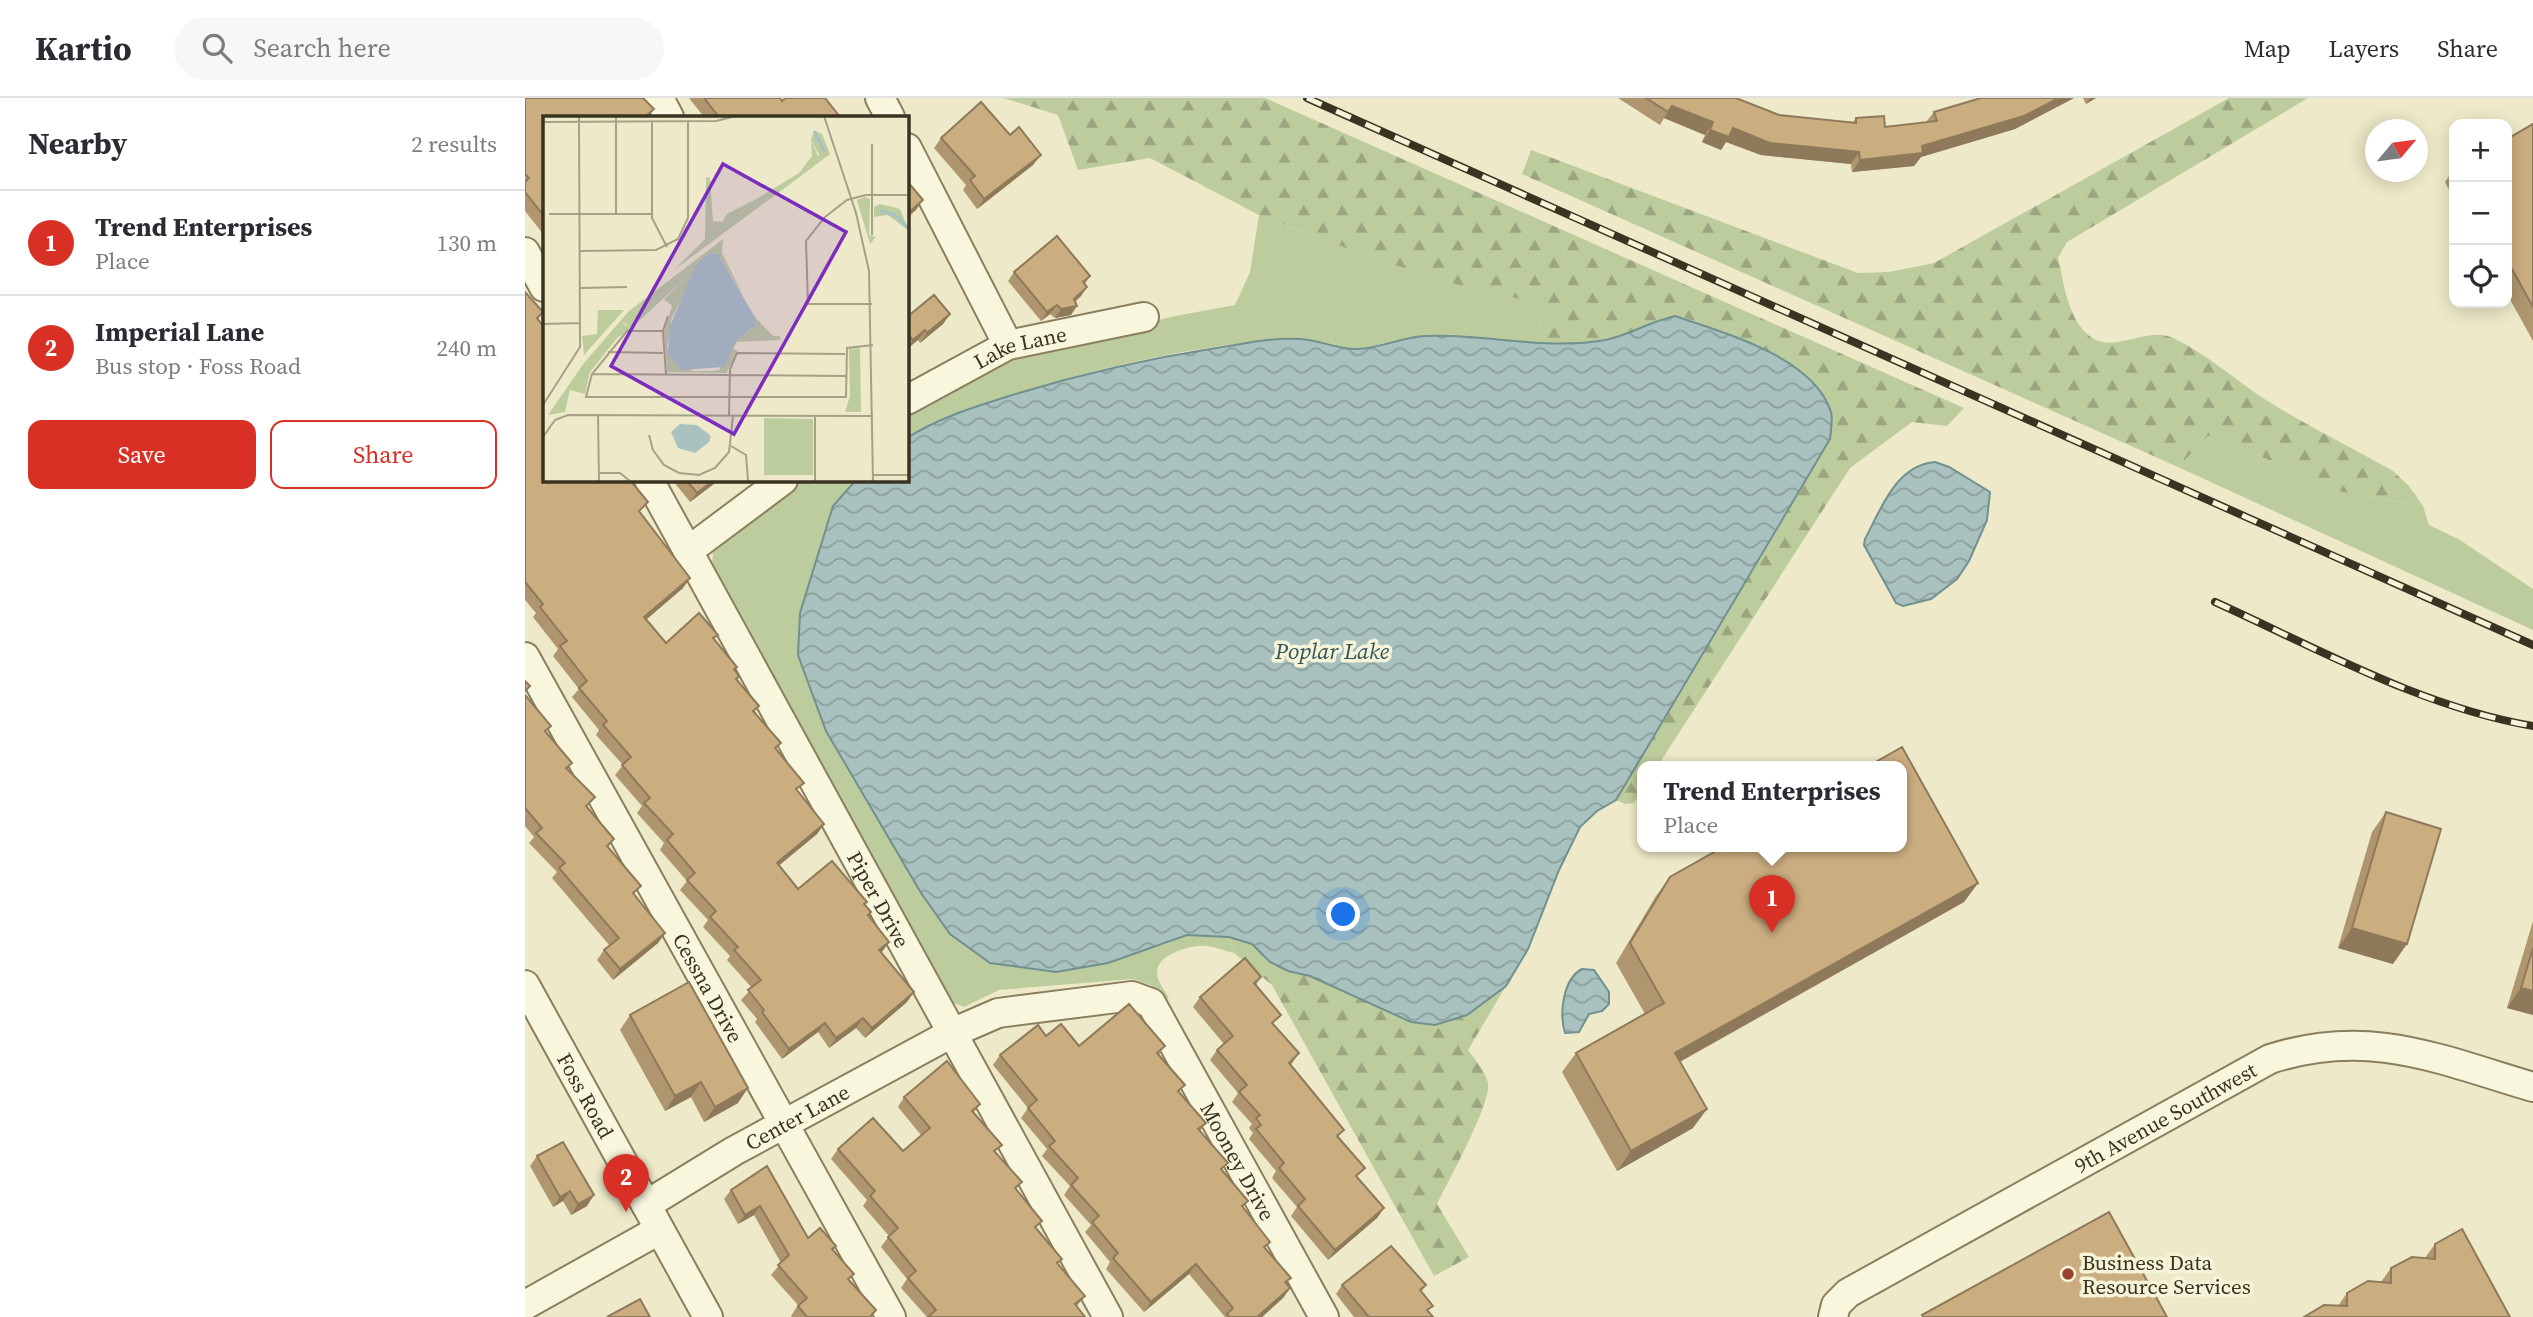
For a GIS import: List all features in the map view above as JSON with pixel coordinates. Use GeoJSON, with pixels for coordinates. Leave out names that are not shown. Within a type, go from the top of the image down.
{"type":"FeatureCollection","features":[{"type":"Feature","properties":{"kind":"street"},"geometry":{"type":"LineString","coordinates":[[659,98],[668,116]]}},
{"type":"Feature","properties":{"kind":"street"},"geometry":{"type":"LineString","coordinates":[[880,98],[889,116]]}},
{"type":"Feature","properties":{"kind":"street"},"geometry":{"type":"LineString","coordinates":[[908,150],[1008,345]]}},
{"type":"Feature","properties":{"kind":"street"},"geometry":{"type":"LineString","coordinates":[[525,252],[543,285]]}},
{"type":"Feature","properties":{"kind":"street","name":"Lake Lane"},"geometry":{"type":"LineString","coordinates":[[908,399],[1008,345],[1144,317]]}},
{"type":"Feature","properties":{"kind":"street","name":"Piper Drive"},"geometry":{"type":"LineString","coordinates":[[650,481],[1108,1317]]}},
{"type":"Feature","properties":{"kind":"street"},"geometry":{"type":"LineString","coordinates":[[688,551],[782,481]]}},
{"type":"Feature","properties":{"kind":"street","name":"Cessna Drive"},"geometry":{"type":"LineString","coordinates":[[525,657],[891,1317]]}},
{"type":"Feature","properties":{"kind":"street","name":"Foss Road"},"geometry":{"type":"LineString","coordinates":[[525,985],[708,1317]]}},
{"type":"Feature","properties":{"kind":"street","name":"Center Lane"},"geometry":{"type":"LineString","coordinates":[[646,1205],[734,1151],[953,1033],[998,1013],[1132,996],[1151,1003]]}},
{"type":"Feature","properties":{"kind":"street","name":"Mooney Drive"},"geometry":{"type":"LineString","coordinates":[[1151,1003],[1324,1317]]}},
{"type":"Feature","properties":{"kind":"street","name":"9th Avenue Southwest"},"geometry":{"type":"LineString","coordinates":[[1833,1317],[1836,1305],[1848,1293],[2270,1059],[2330,1044],[2392,1046],[2533,1087]]}},
{"type":"Feature","properties":{"kind":"street"},"geometry":{"type":"LineString","coordinates":[[525,1305],[660,1230]]}},
{"type":"Feature","properties":{"kind":"green space"},"geometry":{"type":"Polygon","coordinates":[[[1004,98],[1265,98],[1964,408],[1947,426],[1912,422],[1850,468],[1661,761],[1639,761],[1830,439],[1829,416],[1822,396],[1810,380],[1774,354],[1677,316],[1609,338],[1537,344],[1540,317],[1533,302],[1451,283],[1373,258],[1259,215],[1150,158],[1078,170],[1058,115],[1004,98]]]}},
{"type":"Feature","properties":{"kind":"green space"},"geometry":{"type":"Polygon","coordinates":[[[2229,98],[2308,98],[2067,242],[2058,258],[2074,317],[2086,333],[2096,340],[2117,342],[2162,335],[2185,344],[2282,410],[2393,471],[2409,486],[2423,506],[2337,491],[2216,436],[2208,436],[2178,467],[1522,174],[1531,150],[1858,273],[1889,272],[1934,263],[2229,98]]]}},
{"type":"Feature","properties":{"kind":"green space"},"geometry":{"type":"Polygon","coordinates":[[[1259,215],[1395,263],[1534,302],[1541,317],[1537,344],[1426,336],[1358,349],[1304,339],[1225,345],[1118,365],[1048,384],[959,413],[908,437],[908,410],[1008,357],[1175,316],[1235,305],[1250,272],[1259,215]]]}},
{"type":"Feature","properties":{"kind":"green space"},"geometry":{"type":"Polygon","coordinates":[[[2208,436],[2216,436],[2337,491],[2423,506],[2429,525],[2460,540],[2533,589],[2533,630],[2178,467],[2208,436]]]}},
{"type":"Feature","properties":{"kind":"green space"},"geometry":{"type":"Polygon","coordinates":[[[801,481],[855,481],[833,506],[800,613],[798,655],[826,731],[921,893],[950,934],[990,963],[1163,945],[1187,935],[1229,937],[1234,953],[1201,946],[1176,952],[1162,960],[1157,973],[1169,998],[1166,1000],[1151,985],[1133,979],[999,990],[964,1007],[951,1002],[712,565],[713,550],[717,543],[801,481]]]}},
{"type":"Feature","properties":{"kind":"green space"},"geometry":{"type":"Polygon","coordinates":[[[1637,765],[1637,798],[1634,803],[1625,804],[1616,800],[1637,765]]]}},
{"type":"Feature","properties":{"kind":"green space"},"geometry":{"type":"Polygon","coordinates":[[[1229,937],[1252,944],[1271,962],[1288,971],[1310,976],[1411,1022],[1435,1025],[1467,1015],[1506,986],[1468,1050],[1485,1074],[1487,1093],[1468,1142],[1437,1204],[1469,1257],[1434,1276],[1272,985],[1234,953],[1229,937]]]}},
{"type":"Feature","properties":{"kind":"water","name":"Poplar Lake"},"geometry":{"type":"Polygon","coordinates":[[[1675,316],[1741,339],[1787,362],[1806,376],[1821,393],[1831,412],[1830,439],[1616,800],[1597,811],[1580,827],[1559,870],[1528,949],[1506,986],[1467,1015],[1435,1025],[1411,1022],[1310,976],[1288,971],[1270,962],[1252,944],[1229,937],[1187,935],[1108,963],[1056,972],[990,963],[950,934],[921,893],[826,731],[798,655],[800,613],[833,506],[855,481],[908,481],[908,437],[957,414],[1060,381],[1163,357],[1279,339],[1307,340],[1358,349],[1425,336],[1582,343],[1614,338],[1675,316]]]}},
{"type":"Feature","properties":{"kind":"water"},"geometry":{"type":"Polygon","coordinates":[[[1935,462],[1949,467],[1990,492],[1987,520],[1969,561],[1957,579],[1931,599],[1903,606],[1896,603],[1864,545],[1865,539],[1891,490],[1900,480],[1921,465],[1935,462]]]}},
{"type":"Feature","properties":{"kind":"water"},"geometry":{"type":"Polygon","coordinates":[[[1582,969],[1594,970],[1609,992],[1609,1004],[1602,1011],[1589,1014],[1579,1032],[1565,1033],[1562,1016],[1564,997],[1570,980],[1582,969]]]}},
{"type":"Feature","properties":{"kind":"building"},"geometry":{"type":"Polygon","coordinates":[[[525,98],[643,98],[654,109],[646,116],[543,116],[543,215],[525,192],[525,182],[529,178],[525,174],[525,98]]]}},
{"type":"Feature","properties":{"kind":"building"},"geometry":{"type":"Polygon","coordinates":[[[704,98],[780,98],[782,101],[786,98],[825,98],[839,116],[718,116],[704,98]]]}},
{"type":"Feature","properties":{"kind":"building"},"geometry":{"type":"Polygon","coordinates":[[[1646,98],[1736,98],[1779,115],[1856,123],[1856,118],[1884,116],[1885,127],[1937,121],[1934,112],[1981,98],[2059,98],[2024,116],[1922,146],[1923,153],[1860,160],[1859,152],[1770,143],[1733,128],[1729,137],[1710,130],[1713,122],[1672,106],[1668,112],[1646,98]]]}},
{"type":"Feature","properties":{"kind":"building"},"geometry":{"type":"Polygon","coordinates":[[[981,102],[1010,135],[1019,127],[1041,155],[984,199],[970,180],[975,176],[941,138],[981,102]]]}},
{"type":"Feature","properties":{"kind":"building"},"geometry":{"type":"Polygon","coordinates":[[[2533,124],[2533,307],[2512,269],[2512,136],[2533,124]]]}},
{"type":"Feature","properties":{"kind":"building"},"geometry":{"type":"Polygon","coordinates":[[[908,182],[923,200],[908,213],[908,182]]]}},
{"type":"Feature","properties":{"kind":"building"},"geometry":{"type":"Polygon","coordinates":[[[1057,236],[1090,276],[1083,282],[1087,287],[1074,299],[1077,306],[1061,309],[1057,305],[1047,312],[1014,272],[1057,236]]]}},
{"type":"Feature","properties":{"kind":"building"},"geometry":{"type":"Polygon","coordinates":[[[525,292],[543,312],[537,318],[543,326],[543,481],[631,481],[648,502],[639,511],[690,578],[644,617],[666,643],[699,613],[718,635],[713,638],[737,667],[734,669],[739,676],[736,679],[759,706],[753,711],[781,743],[775,748],[804,783],[796,789],[824,824],[777,863],[798,889],[832,861],[867,902],[864,904],[871,912],[868,915],[889,942],[879,950],[914,992],[872,1028],[863,1018],[836,1038],[825,1023],[789,1049],[748,990],[761,980],[734,950],[738,947],[710,917],[716,911],[687,880],[695,873],[667,840],[673,834],[644,803],[650,798],[622,765],[631,757],[603,725],[607,721],[579,688],[587,681],[560,646],[567,641],[540,607],[543,604],[525,582],[525,292]]]}},
{"type":"Feature","properties":{"kind":"building"},"geometry":{"type":"Polygon","coordinates":[[[934,295],[950,314],[927,333],[925,330],[913,340],[908,334],[908,316],[934,295]]]}},
{"type":"Feature","properties":{"kind":"building"},"geometry":{"type":"Polygon","coordinates":[[[687,481],[713,481],[697,493],[687,481]]]}},
{"type":"Feature","properties":{"kind":"building"},"geometry":{"type":"Polygon","coordinates":[[[525,695],[551,726],[545,731],[572,763],[566,768],[595,797],[586,806],[614,839],[607,846],[641,886],[633,893],[665,933],[620,969],[604,950],[619,938],[559,868],[565,863],[536,833],[542,828],[525,808],[525,695]]]}},
{"type":"Feature","properties":{"kind":"building"},"geometry":{"type":"Polygon","coordinates":[[[1902,747],[1978,883],[1675,1053],[1707,1109],[1631,1151],[1576,1053],[1664,1003],[1630,943],[1670,877],[1714,852],[1907,852],[1907,761],[1878,761],[1902,747]]]}},
{"type":"Feature","properties":{"kind":"building"},"geometry":{"type":"Polygon","coordinates":[[[2386,812],[2441,829],[2407,944],[2352,928],[2386,812]]]}},
{"type":"Feature","properties":{"kind":"building"},"geometry":{"type":"Polygon","coordinates":[[[2533,948],[2533,991],[2521,988],[2533,948]]]}},
{"type":"Feature","properties":{"kind":"building"},"geometry":{"type":"Polygon","coordinates":[[[1245,958],[1261,977],[1254,983],[1281,1015],[1272,1023],[1299,1053],[1289,1063],[1344,1130],[1337,1136],[1365,1168],[1356,1176],[1384,1208],[1335,1250],[1298,1206],[1305,1199],[1279,1168],[1284,1163],[1256,1129],[1261,1125],[1256,1118],[1260,1115],[1239,1092],[1247,1085],[1217,1050],[1233,1036],[1200,997],[1245,958]]]}},
{"type":"Feature","properties":{"kind":"building"},"geometry":{"type":"Polygon","coordinates":[[[689,982],[748,1088],[715,1107],[701,1082],[675,1096],[630,1015],[689,982]]]}},
{"type":"Feature","properties":{"kind":"building"},"geometry":{"type":"Polygon","coordinates":[[[1129,1004],[1165,1046],[1157,1053],[1185,1085],[1178,1091],[1206,1123],[1198,1129],[1228,1163],[1221,1169],[1248,1201],[1242,1206],[1270,1242],[1264,1247],[1291,1278],[1285,1282],[1290,1288],[1257,1317],[1229,1317],[1227,1314],[1233,1308],[1196,1264],[1151,1302],[1113,1258],[1118,1253],[1092,1222],[1099,1216],[1071,1185],[1078,1178],[1049,1146],[1055,1141],[1028,1108],[1037,1100],[1000,1055],[1038,1025],[1046,1036],[1061,1024],[1079,1046],[1129,1004]]]}},
{"type":"Feature","properties":{"kind":"building"},"geometry":{"type":"Polygon","coordinates":[[[947,1061],[980,1104],[972,1111],[1002,1145],[994,1151],[1022,1182],[1015,1188],[1042,1221],[1035,1227],[1062,1259],[1057,1263],[1085,1296],[1075,1304],[1085,1317],[928,1317],[936,1310],[908,1278],[916,1271],[888,1237],[898,1228],[870,1196],[875,1191],[838,1149],[873,1118],[903,1151],[930,1128],[904,1097],[947,1061]]]}},
{"type":"Feature","properties":{"kind":"building"},"geometry":{"type":"Polygon","coordinates":[[[563,1142],[594,1195],[578,1204],[570,1191],[560,1197],[537,1156],[563,1142]]]}},
{"type":"Feature","properties":{"kind":"building"},"geometry":{"type":"Polygon","coordinates":[[[767,1166],[808,1238],[820,1228],[836,1246],[832,1249],[854,1274],[848,1279],[876,1310],[870,1317],[807,1317],[798,1306],[807,1298],[778,1265],[789,1255],[760,1206],[745,1215],[731,1190],[767,1166]]]}},
{"type":"Feature","properties":{"kind":"building","name":"Business Data Resource Services"},"geometry":{"type":"Polygon","coordinates":[[[2109,1212],[2167,1317],[1923,1317],[1922,1315],[2109,1212]]]}},
{"type":"Feature","properties":{"kind":"building"},"geometry":{"type":"Polygon","coordinates":[[[2462,1229],[2510,1317],[2304,1317],[2324,1305],[2347,1306],[2347,1293],[2368,1281],[2391,1283],[2391,1268],[2412,1257],[2435,1259],[2435,1244],[2462,1229]]]}},
{"type":"Feature","properties":{"kind":"building"},"geometry":{"type":"Polygon","coordinates":[[[1391,1246],[1426,1285],[1420,1290],[1433,1306],[1427,1310],[1433,1317],[1369,1317],[1342,1285],[1391,1246]]]}},
{"type":"Feature","properties":{"kind":"building"},"geometry":{"type":"Polygon","coordinates":[[[640,1299],[650,1317],[607,1317],[640,1299]]]}},
{"type":"Feature","properties":{"kind":"railway"},"geometry":{"type":"LineString","coordinates":[[1307,98],[2533,645]]}},
{"type":"Feature","properties":{"kind":"railway"},"geometry":{"type":"LineString","coordinates":[[2215,602],[2410,691],[2491,717],[2533,726]]}},
{"type":"Feature","properties":{"kind":"place","name":"Trend Enterprises"},"geometry":{"type":"Point","coordinates":[1772,933]}},
{"type":"Feature","properties":{"kind":"place","name":"Imperial Lane"},"geometry":{"type":"Point","coordinates":[626,1212]}},
{"type":"Feature","properties":{"kind":"place","name":"Business Data Resource Services"},"geometry":{"type":"Point","coordinates":[2068,1274]}}]}
